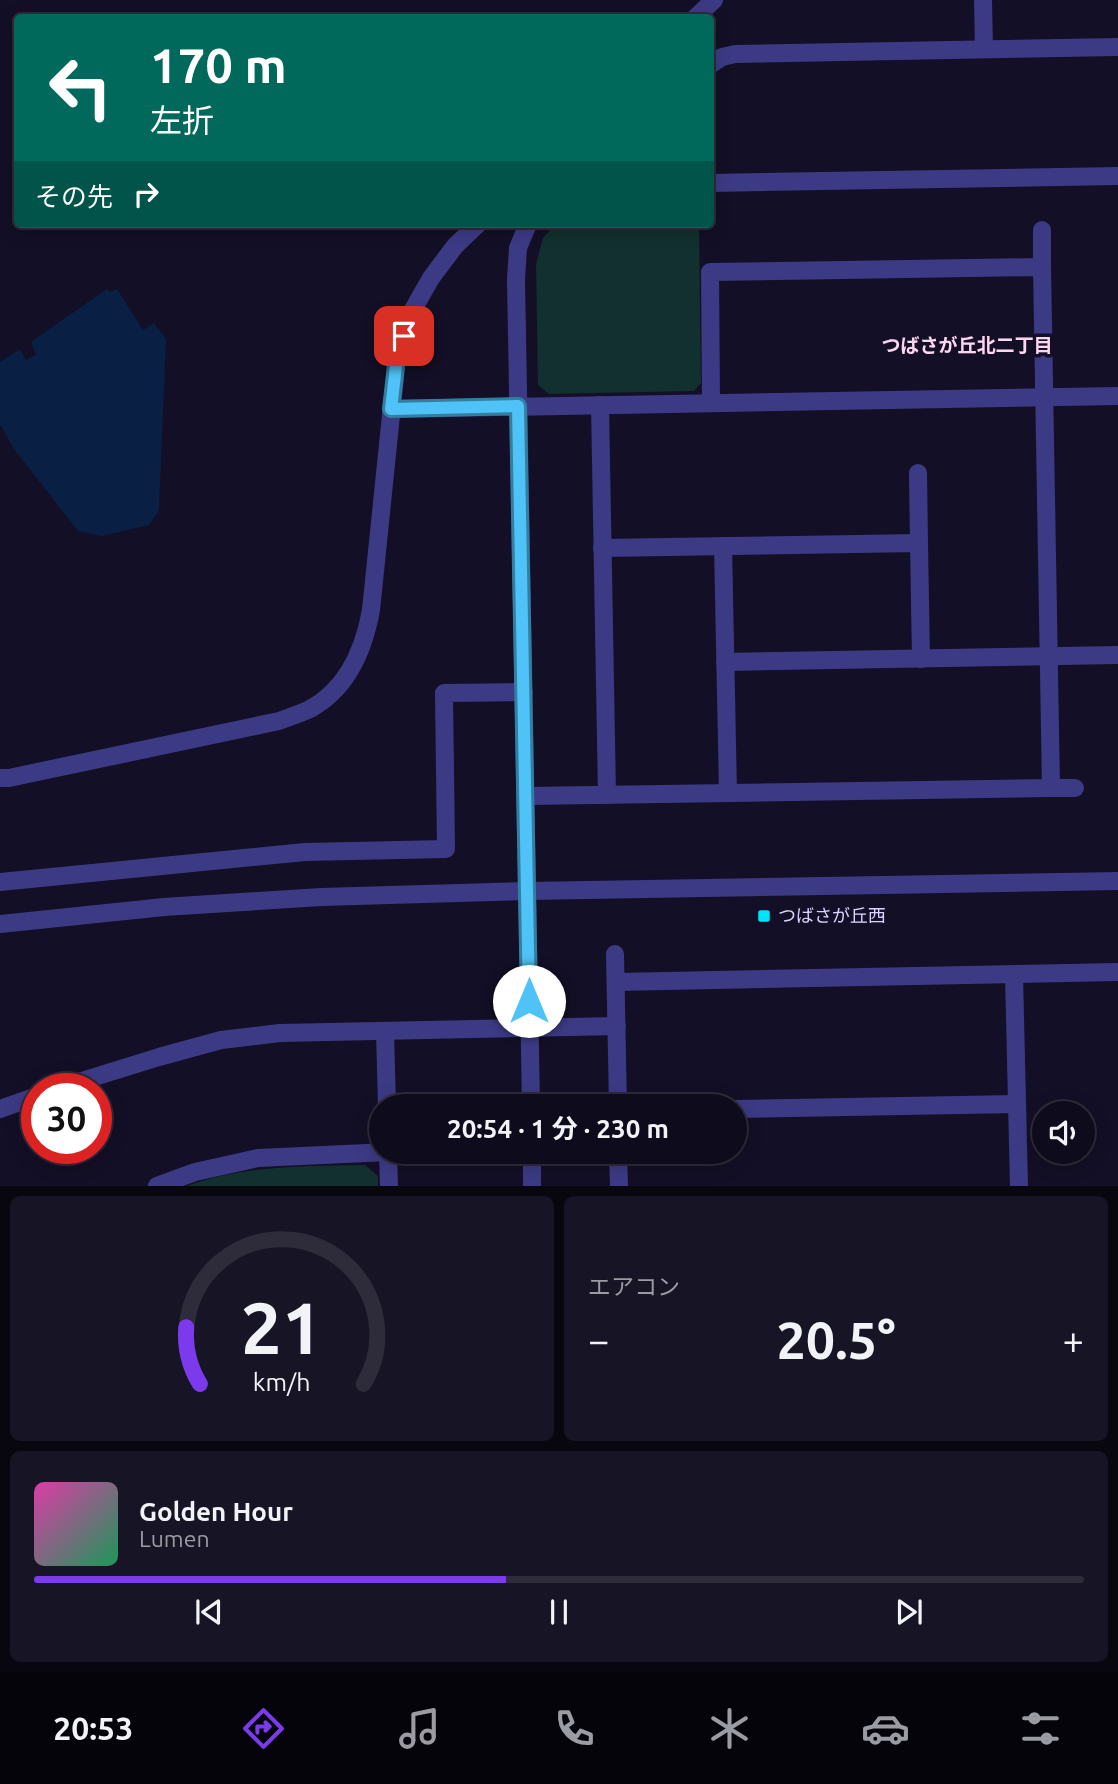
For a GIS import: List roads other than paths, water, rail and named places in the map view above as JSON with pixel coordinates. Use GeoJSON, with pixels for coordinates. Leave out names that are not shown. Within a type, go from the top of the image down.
{"type":"FeatureCollection","features":[{"type":"Feature","properties":{"kind":"street"},"geometry":{"type":"LineString","coordinates":[[699,14],[714,0]]}},
{"type":"Feature","properties":{"kind":"street"},"geometry":{"type":"LineString","coordinates":[[983,0],[984,49]]}},
{"type":"Feature","properties":{"kind":"street"},"geometry":{"type":"LineString","coordinates":[[714,62],[735,54],[1118,47]]}},
{"type":"Feature","properties":{"kind":"street"},"geometry":{"type":"LineString","coordinates":[[714,183],[1118,176]]}},
{"type":"Feature","properties":{"kind":"street"},"geometry":{"type":"LineString","coordinates":[[0,778],[279,721],[312,708],[337,687],[355,662],[366,636],[371,610],[397,357],[410,315],[439,267],[474,228]]}},
{"type":"Feature","properties":{"kind":"street"},"geometry":{"type":"LineString","coordinates":[[526,228],[518,248],[516,280],[531,1094]]}},
{"type":"Feature","properties":{"kind":"street"},"geometry":{"type":"LineString","coordinates":[[1042,230],[1051,788]]}},
{"type":"Feature","properties":{"kind":"street"},"geometry":{"type":"LineString","coordinates":[[711,402],[710,272],[1042,267]]}},
{"type":"Feature","properties":{"kind":"street"},"geometry":{"type":"LineString","coordinates":[[391,409],[1118,396]]}},
{"type":"Feature","properties":{"kind":"street"},"geometry":{"type":"LineString","coordinates":[[600,405],[607,794]]}},
{"type":"Feature","properties":{"kind":"street"},"geometry":{"type":"LineString","coordinates":[[918,473],[921,659]]}},
{"type":"Feature","properties":{"kind":"street"},"geometry":{"type":"LineString","coordinates":[[603,548],[919,543]]}},
{"type":"Feature","properties":{"kind":"street"},"geometry":{"type":"LineString","coordinates":[[723,546],[728,793]]}},
{"type":"Feature","properties":{"kind":"street"},"geometry":{"type":"LineString","coordinates":[[725,662],[1118,655]]}},
{"type":"Feature","properties":{"kind":"street"},"geometry":{"type":"LineString","coordinates":[[0,882],[305,852],[446,849],[444,693],[524,692]]}},
{"type":"Feature","properties":{"kind":"street"},"geometry":{"type":"LineString","coordinates":[[527,796],[1075,788]]}},
{"type":"Feature","properties":{"kind":"street"},"geometry":{"type":"LineString","coordinates":[[0,924],[164,907],[282,899],[528,891],[1118,881]]}},
{"type":"Feature","properties":{"kind":"street"},"geometry":{"type":"LineString","coordinates":[[615,954],[618,1094]]}},
{"type":"Feature","properties":{"kind":"street"},"geometry":{"type":"LineString","coordinates":[[616,982],[1118,972]]}},
{"type":"Feature","properties":{"kind":"street"},"geometry":{"type":"LineString","coordinates":[[1014,975],[1019,1185]]}},
{"type":"Feature","properties":{"kind":"street"},"geometry":{"type":"LineString","coordinates":[[106,1073],[220,1040],[280,1033],[617,1026]]}},
{"type":"Feature","properties":{"kind":"street"},"geometry":{"type":"LineString","coordinates":[[385,1031],[387,1094]]}},
{"type":"Feature","properties":{"kind":"street"},"geometry":{"type":"LineString","coordinates":[[0,1109],[21,1102]]}},
{"type":"Feature","properties":{"kind":"street"},"geometry":{"type":"LineString","coordinates":[[747,1109],[1017,1104]]}},
{"type":"Feature","properties":{"kind":"street"},"geometry":{"type":"LineString","coordinates":[[157,1185],[195,1172],[258,1158],[369,1153]]}},
{"type":"Feature","properties":{"kind":"street"},"geometry":{"type":"LineString","coordinates":[[388,1164],[389,1185]]}},
{"type":"Feature","properties":{"kind":"street"},"geometry":{"type":"LineString","coordinates":[[531,1164],[532,1185]]}},
{"type":"Feature","properties":{"kind":"street"},"geometry":{"type":"LineString","coordinates":[[618,1164],[619,1185]]}},
{"type":"Feature","properties":{"kind":"water"},"geometry":{"type":"Polygon","coordinates":[[[107,289],[110,292],[117,289],[143,330],[154,323],[166,339],[159,510],[149,525],[102,536],[78,531],[14,449],[0,424],[0,362],[20,349],[26,360],[36,355],[31,342],[107,289]]]}},
{"type":"Feature","properties":{"kind":"place","name":"つばさが丘西"},"geometry":{"type":"Point","coordinates":[764,916]}},
{"type":"Feature","properties":{"kind":"district","name":"つばさが丘北二丁目"},"geometry":{"type":"Point","coordinates":[967,345]}}]}
